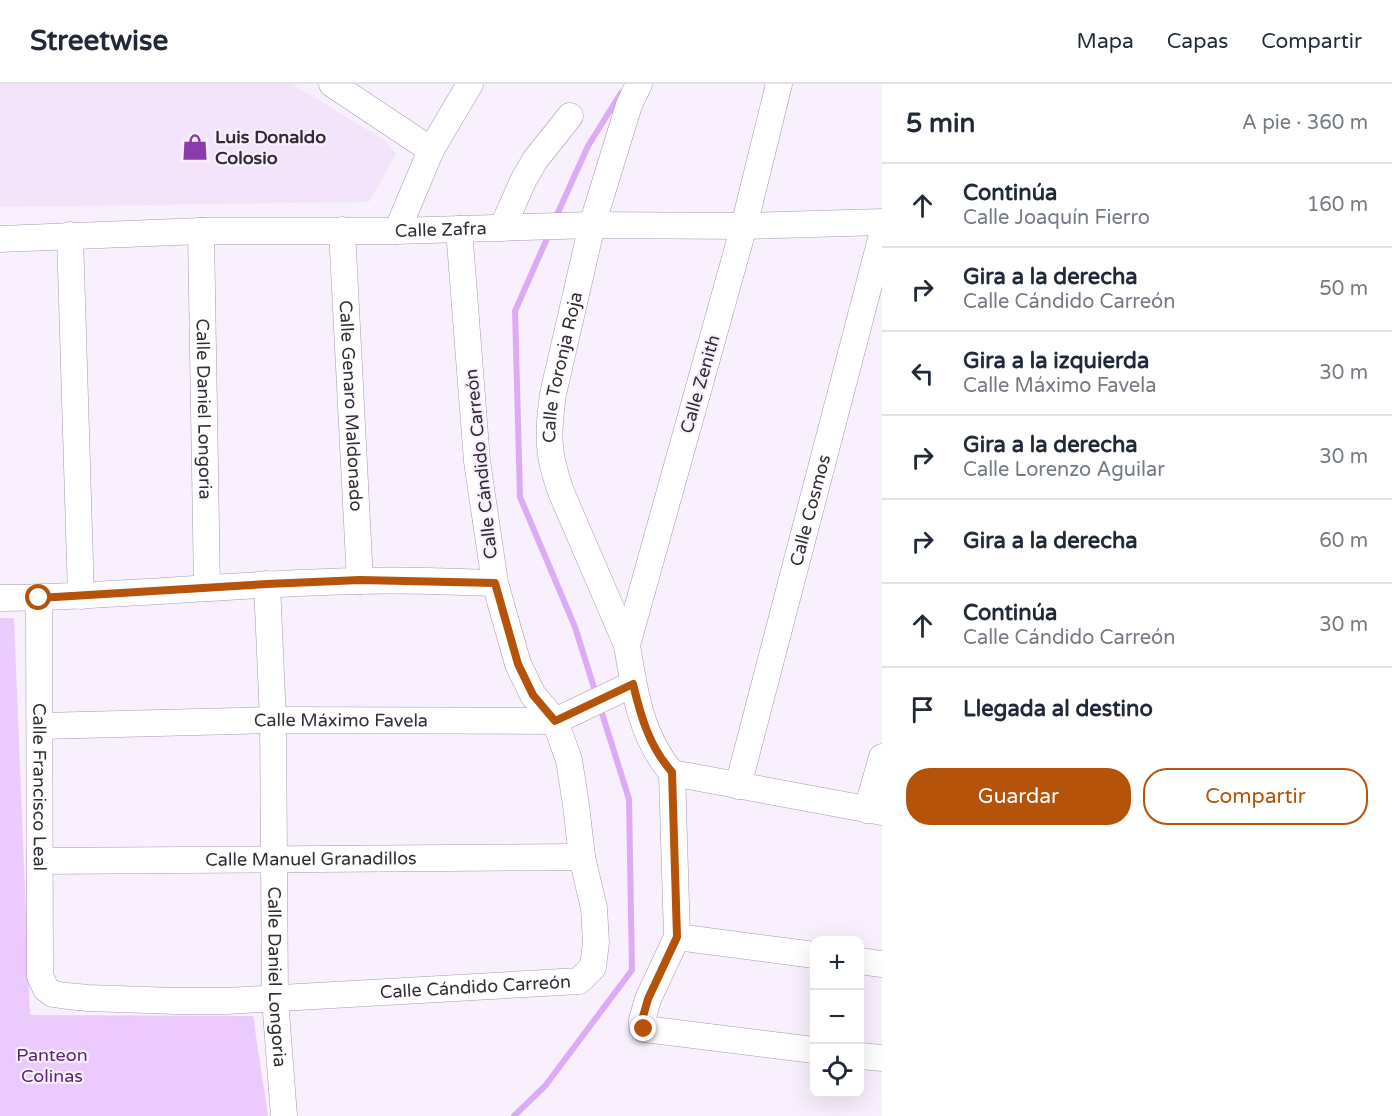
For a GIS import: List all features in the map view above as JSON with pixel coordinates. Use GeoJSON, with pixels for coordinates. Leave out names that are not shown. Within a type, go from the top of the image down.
{"type":"FeatureCollection","features":[{"type":"Feature","properties":{"kind":"street"},"geometry":{"type":"LineString","coordinates":[[332,84],[431,150]]}},
{"type":"Feature","properties":{"kind":"street"},"geometry":{"type":"LineString","coordinates":[[398,231],[431,150],[470,84]]}},
{"type":"Feature","properties":{"kind":"street","name":"Calle Toronja Roja"},"geometry":{"type":"LineString","coordinates":[[627,645],[561,492],[550,446],[550,422],[553,394],[592,225],[629,105],[639,84]]}},
{"type":"Feature","properties":{"kind":"street","name":"Calle Zenith"},"geometry":{"type":"LineString","coordinates":[[672,772],[652,745],[643,722],[633,684],[627,645],[744,226],[779,84]]}},
{"type":"Feature","properties":{"kind":"street"},"geometry":{"type":"LineString","coordinates":[[507,228],[524,179],[535,160],[570,116]]}},
{"type":"Feature","properties":{"kind":"street","name":"Calle Zafra"},"geometry":{"type":"LineString","coordinates":[[0,239],[201,231],[398,231],[592,225],[744,226],[882,222]]}},
{"type":"Feature","properties":{"kind":"street","name":"Calle Cándido Carreón"},"geometry":{"type":"LineString","coordinates":[[40,976],[46,989],[53,994],[88,998],[176,1001],[275,999],[579,981],[593,967],[596,942],[594,908],[582,857],[564,716],[533,695],[518,664],[495,583],[477,461],[459,229]]}},
{"type":"Feature","properties":{"kind":"street","name":"Calle Genaro Maldonado"},"geometry":{"type":"LineString","coordinates":[[342,230],[360,580]]}},
{"type":"Feature","properties":{"kind":"street","name":"Calle Daniel Longoria"},"geometry":{"type":"LineString","coordinates":[[201,231],[207,588]]}},
{"type":"Feature","properties":{"kind":"street"},"geometry":{"type":"LineString","coordinates":[[70,235],[81,596]]}},
{"type":"Feature","properties":{"kind":"street","name":"Calle Cosmos"},"geometry":{"type":"LineString","coordinates":[[738,786],[882,235]]}},
{"type":"Feature","properties":{"kind":"street"},"geometry":{"type":"LineString","coordinates":[[0,598],[81,596],[360,580],[495,583]]}},
{"type":"Feature","properties":{"kind":"street","name":"Calle Daniel Longoria"},"geometry":{"type":"LineString","coordinates":[[267,584],[273,720],[275,999],[284,1116]]}},
{"type":"Feature","properties":{"kind":"street","name":"Calle Francisco Leal"},"geometry":{"type":"LineString","coordinates":[[39,598],[40,976]]}},
{"type":"Feature","properties":{"kind":"street","name":"Calle Máximo Favela"},"geometry":{"type":"LineString","coordinates":[[41,726],[564,716],[633,684]]}},
{"type":"Feature","properties":{"kind":"street"},"geometry":{"type":"LineString","coordinates":[[810,1050],[644,1029],[642,1026],[648,999],[677,937],[672,772],[875,811],[882,757]]}},
{"type":"Feature","properties":{"kind":"street","name":"Calle Manuel Granadillos"},"geometry":{"type":"LineString","coordinates":[[41,861],[582,857]]}},
{"type":"Feature","properties":{"kind":"street"},"geometry":{"type":"LineString","coordinates":[[677,937],[810,954]]}},
{"type":"Feature","properties":{"kind":"street"},"geometry":{"type":"LineString","coordinates":[[864,962],[882,964]]}},
{"type":"Feature","properties":{"kind":"street"},"geometry":{"type":"LineString","coordinates":[[864,1056],[882,1058]]}},
{"type":"Feature","properties":{"kind":"shaded area","name":"Luis Donaldo Colosio"},"geometry":{"type":"Polygon","coordinates":[[[0,84],[292,84],[386,141],[396,154],[369,202],[0,207],[0,84]]]}},
{"type":"Feature","properties":{"kind":"green space","name":"Panteon Colinas"},"geometry":{"type":"Polygon","coordinates":[[[0,618],[14,618],[30,1015],[253,1016],[268,1116],[0,1116],[0,618]]]}},
{"type":"Feature","properties":{"kind":"waterway"},"geometry":{"type":"LineString","coordinates":[[555,219],[588,146],[621,93]]}},
{"type":"Feature","properties":{"kind":"waterway"},"geometry":{"type":"LineString","coordinates":[[549,234],[515,311],[520,497],[575,627],[596,694]]}},
{"type":"Feature","properties":{"kind":"waterway"},"geometry":{"type":"LineString","coordinates":[[514,1116],[545,1086],[632,970],[629,799],[600,707]]}},
{"type":"Feature","properties":{"kind":"place","name":"Luis Donaldo Colosio"},"geometry":{"type":"Point","coordinates":[195,147]}},
{"type":"Feature","properties":{"kind":"route"},"geometry":{"type":"LineString","coordinates":[[39,598],[360,580],[495,583],[518,664],[533,695],[555,721],[633,684],[652,745],[672,772],[677,937],[648,999],[642,1020],[644,1029]]}}]}
